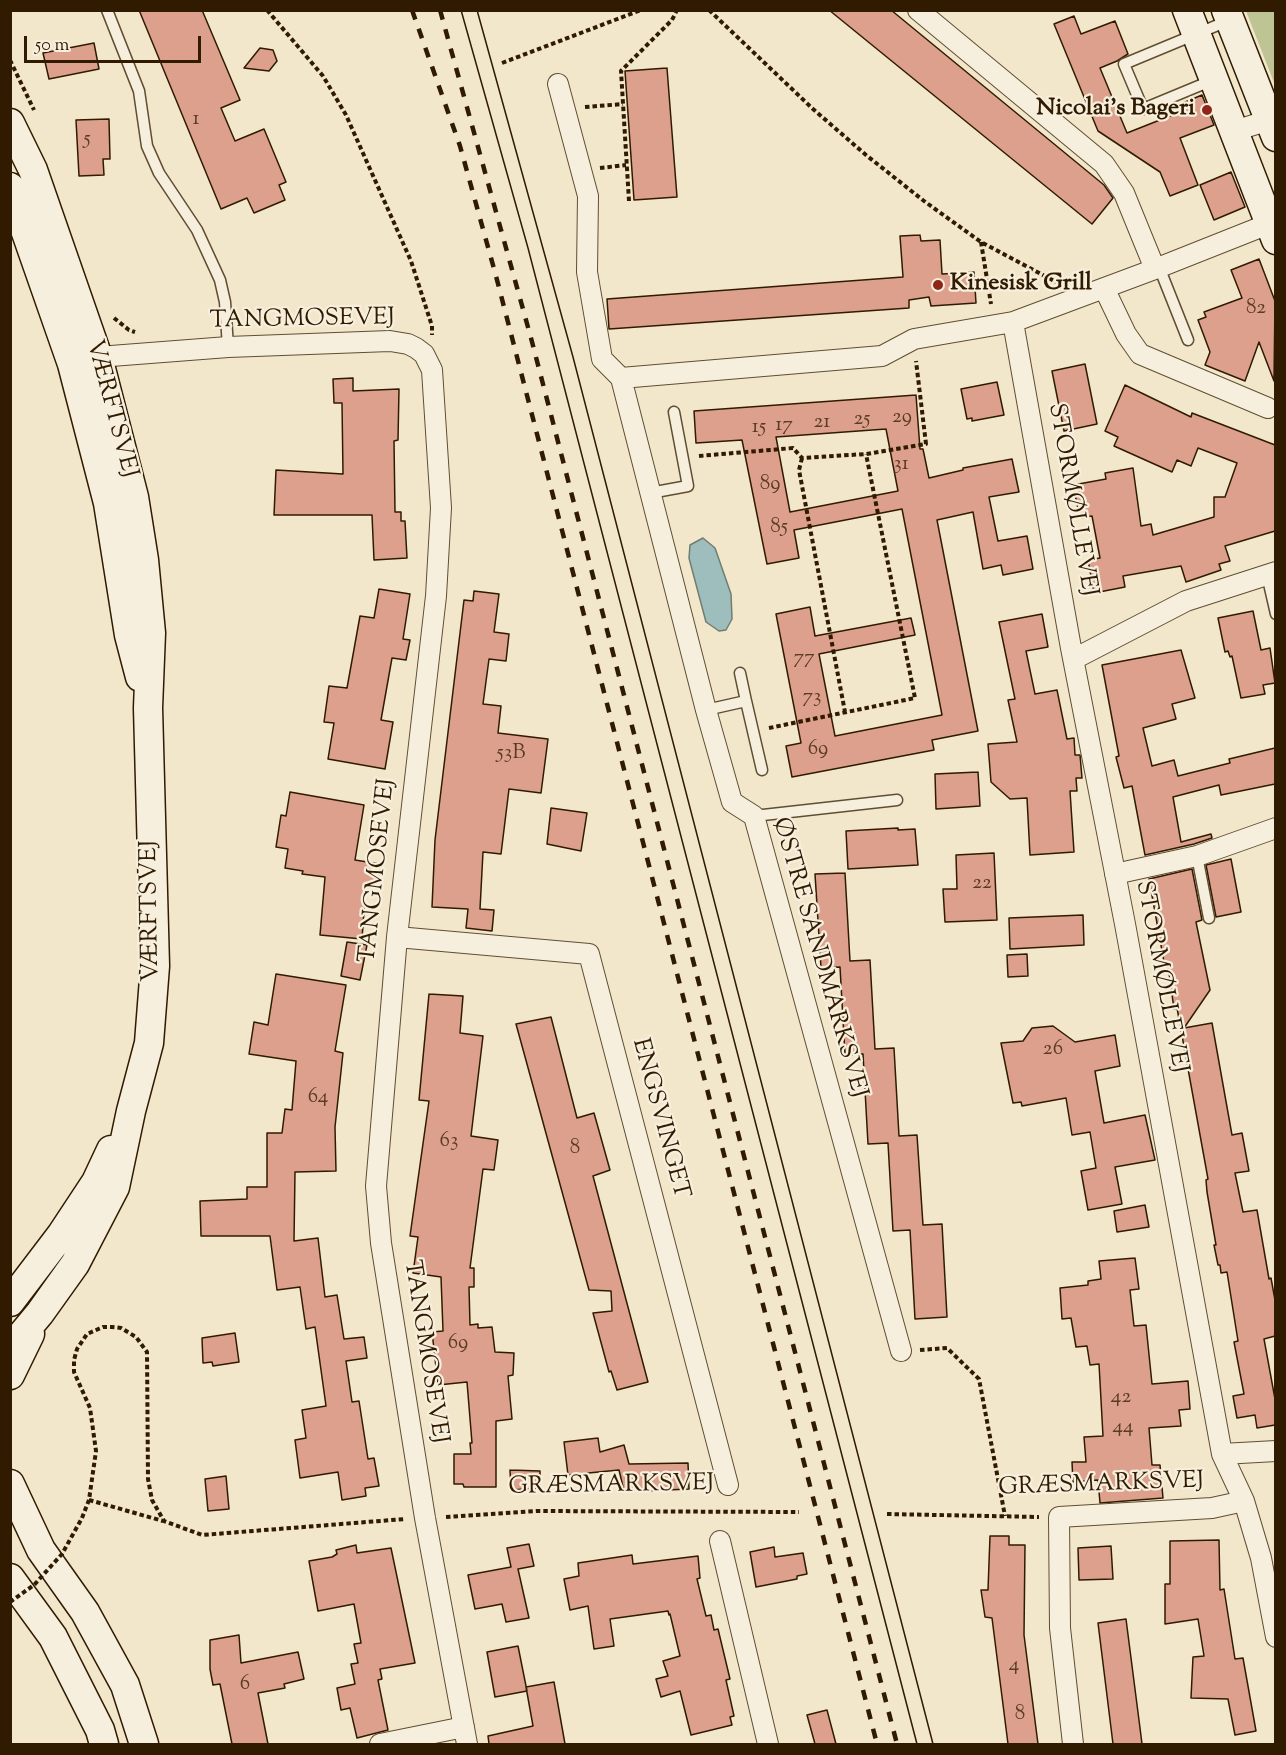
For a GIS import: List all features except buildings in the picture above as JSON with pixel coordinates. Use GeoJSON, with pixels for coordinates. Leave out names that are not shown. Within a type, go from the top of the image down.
{"type":"FeatureCollection","features":[{"type":"Feature","properties":{"kind":"street"},"geometry":{"type":"LineString","coordinates":[[918,10],[1104,164],[1124,192],[1157,268]]}},
{"type":"Feature","properties":{"kind":"street"},"geometry":{"type":"LineString","coordinates":[[1228,15],[1273,124],[1234,131]]}},
{"type":"Feature","properties":{"kind":"street"},"geometry":{"type":"LineString","coordinates":[[621,378],[882,356],[914,339],[1004,324],[1273,228],[1191,22]]}},
{"type":"Feature","properties":{"kind":"street","name":"ØSTRE SANDMARKSVEJ"},"geometry":{"type":"LineString","coordinates":[[558,84],[588,196],[587,272],[602,359],[621,378],[706,710],[732,802],[754,816],[901,1352]]}},
{"type":"Feature","properties":{"kind":"street","name":"VÆRFTSVEJ"},"geometry":{"type":"LineString","coordinates":[[10,1349],[75,1264],[115,1187],[131,1111],[149,1043],[155,966],[148,708],[129,635],[85,361],[33,170],[24,120]]}},
{"type":"Feature","properties":{"kind":"street","name":"VÆRFTSVEJ"},"geometry":{"type":"LineString","coordinates":[[10,187],[85,361]]}},
{"type":"Feature","properties":{"kind":"street"},"geometry":{"type":"LineString","coordinates":[[1104,288],[1126,334],[1140,354],[1268,408]]}},
{"type":"Feature","properties":{"kind":"street","name":"STORMØLLEVEJ"},"geometry":{"type":"LineString","coordinates":[[1004,324],[1074,659],[1222,1454],[1244,1501],[1261,1558],[1275,1637]]}},
{"type":"Feature","properties":{"kind":"street","name":"TANGMOSEVEJ"},"geometry":{"type":"LineString","coordinates":[[85,361],[228,347],[390,341],[408,344],[424,354],[432,370],[441,508],[436,596],[397,937],[376,1186],[381,1243],[424,1518],[466,1736]]}},
{"type":"Feature","properties":{"kind":"street"},"geometry":{"type":"LineString","coordinates":[[1074,659],[1186,601],[1271,573]]}},
{"type":"Feature","properties":{"kind":"street"},"geometry":{"type":"LineString","coordinates":[[1115,874],[1197,856],[1275,828]]}},
{"type":"Feature","properties":{"kind":"street","name":"ENGSVINGET"},"geometry":{"type":"LineString","coordinates":[[397,937],[589,954],[728,1485]]}},
{"type":"Feature","properties":{"kind":"street","name":"VÆRFTSVEJ"},"geometry":{"type":"LineString","coordinates":[[10,1302],[61,1235],[96,1182],[131,1111]]}},
{"type":"Feature","properties":{"kind":"street","name":"VÆRFTSVEJ"},"geometry":{"type":"LineString","coordinates":[[10,1375],[40,1312]]}},
{"type":"Feature","properties":{"kind":"street","name":"GRÆSMARKSVEJ"},"geometry":{"type":"LineString","coordinates":[[1222,1454],[1275,1450]]}},
{"type":"Feature","properties":{"kind":"street"},"geometry":{"type":"LineString","coordinates":[[10,1484],[41,1550],[85,1612],[125,1685],[144,1744]]}},
{"type":"Feature","properties":{"kind":"street","name":"GRÆSMARKSVEJ"},"geometry":{"type":"LineString","coordinates":[[1059,1517],[1212,1508],[1244,1501]]}},
{"type":"Feature","properties":{"kind":"street"},"geometry":{"type":"LineString","coordinates":[[1059,1517],[1060,1628],[1073,1744]]}},
{"type":"Feature","properties":{"kind":"street"},"geometry":{"type":"LineString","coordinates":[[10,1522],[41,1550]]}},
{"type":"Feature","properties":{"kind":"street"},"geometry":{"type":"LineString","coordinates":[[720,1541],[768,1744]]}},
{"type":"Feature","properties":{"kind":"street"},"geometry":{"type":"LineString","coordinates":[[1261,1558],[1275,1575]]}},
{"type":"Feature","properties":{"kind":"street"},"geometry":{"type":"LineString","coordinates":[[10,1578],[53,1637],[100,1730],[104,1744]]}},
{"type":"Feature","properties":{"kind":"street"},"geometry":{"type":"LineString","coordinates":[[380,1744],[466,1736]]}},
{"type":"Feature","properties":{"kind":"lane"},"geometry":{"type":"LineString","coordinates":[[107,10],[139,91],[147,146],[159,173],[197,230],[220,280],[225,302],[228,347]]}},
{"type":"Feature","properties":{"kind":"lane"},"geometry":{"type":"LineString","coordinates":[[1214,80],[1143,109],[1124,64],[1191,22],[1228,15]]}},
{"type":"Feature","properties":{"kind":"lane"},"geometry":{"type":"LineString","coordinates":[[1157,268],[1188,340]]}},
{"type":"Feature","properties":{"kind":"lane"},"geometry":{"type":"LineString","coordinates":[[650,493],[688,486],[674,412]]}},
{"type":"Feature","properties":{"kind":"lane"},"geometry":{"type":"LineString","coordinates":[[1271,573],[1275,614]]}},
{"type":"Feature","properties":{"kind":"lane"},"geometry":{"type":"LineString","coordinates":[[740,674],[762,770]]}},
{"type":"Feature","properties":{"kind":"lane"},"geometry":{"type":"LineString","coordinates":[[706,710],[746,701]]}},
{"type":"Feature","properties":{"kind":"lane"},"geometry":{"type":"LineString","coordinates":[[754,816],[897,800]]}},
{"type":"Feature","properties":{"kind":"lane"},"geometry":{"type":"LineString","coordinates":[[1197,856],[1209,918]]}},
{"type":"Feature","properties":{"kind":"path"},"geometry":{"type":"LineString","coordinates":[[267,10],[323,76],[348,114],[411,261],[432,326],[431,340],[424,354]]}},
{"type":"Feature","properties":{"kind":"path"},"geometry":{"type":"LineString","coordinates":[[502,63],[641,10]]}},
{"type":"Feature","properties":{"kind":"path"},"geometry":{"type":"LineString","coordinates":[[628,201],[621,71],[672,20],[677,10]]}},
{"type":"Feature","properties":{"kind":"path"},"geometry":{"type":"LineString","coordinates":[[709,10],[813,109],[866,156],[924,201],[981,242],[1082,296]]}},
{"type":"Feature","properties":{"kind":"path"},"geometry":{"type":"LineString","coordinates":[[10,60],[24,120]]}},
{"type":"Feature","properties":{"kind":"path"},"geometry":{"type":"LineString","coordinates":[[565,109],[623,104]]}},
{"type":"Feature","properties":{"kind":"path"},"geometry":{"type":"LineString","coordinates":[[981,242],[1004,324]]}},
{"type":"Feature","properties":{"kind":"path"},"geometry":{"type":"LineString","coordinates":[[111,309],[115,320],[129,330],[143,335]]}},
{"type":"Feature","properties":{"kind":"path"},"geometry":{"type":"LineString","coordinates":[[420,327],[432,326]]}},
{"type":"Feature","properties":{"kind":"path"},"geometry":{"type":"LineString","coordinates":[[802,458],[866,454],[926,444],[914,339]]}},
{"type":"Feature","properties":{"kind":"path"},"geometry":{"type":"LineString","coordinates":[[683,458],[794,448],[802,458]]}},
{"type":"Feature","properties":{"kind":"path"},"geometry":{"type":"LineString","coordinates":[[753,731],[915,698],[866,454]]}},
{"type":"Feature","properties":{"kind":"path"},"geometry":{"type":"LineString","coordinates":[[802,458],[799,470],[845,712]]}},
{"type":"Feature","properties":{"kind":"path"},"geometry":{"type":"LineString","coordinates":[[10,1602],[34,1585],[62,1554],[82,1518],[88,1500],[96,1451],[90,1408],[74,1372],[74,1360],[77,1349],[87,1334],[103,1328],[121,1328],[136,1337],[147,1352],[148,1479],[152,1500],[164,1521]]}},
{"type":"Feature","properties":{"kind":"path"},"geometry":{"type":"LineString","coordinates":[[901,1352],[947,1347],[979,1379],[1005,1516]]}},
{"type":"Feature","properties":{"kind":"path","name":"GRÆSMARKSVEJ"},"geometry":{"type":"LineString","coordinates":[[88,1500],[164,1521],[202,1535],[536,1511],[799,1512]]}},
{"type":"Feature","properties":{"kind":"path","name":"GRÆSMARKSVEJ"},"geometry":{"type":"LineString","coordinates":[[886,1514],[1059,1517]]}},
{"type":"Feature","properties":{"kind":"green space"},"geometry":{"type":"Polygon","coordinates":[[[1246,11],[1275,11],[1275,85],[1246,11]]]}},
{"type":"Feature","properties":{"kind":"water"},"geometry":{"type":"Polygon","coordinates":[[[703,538],[715,548],[731,594],[732,619],[726,630],[719,631],[706,622],[689,558],[690,545],[703,538]]]}},
{"type":"Feature","properties":{"kind":"tram line"},"geometry":{"type":"LineString","coordinates":[[461,10],[528,248],[917,1744]]}},
{"type":"Feature","properties":{"kind":"tram line"},"geometry":{"type":"LineString","coordinates":[[477,10],[573,357],[933,1744]]}},
{"type":"Feature","properties":{"kind":"railway"},"geometry":{"type":"LineString","coordinates":[[412,10],[460,146],[496,276],[877,1744]]}},
{"type":"Feature","properties":{"kind":"railway"},"geometry":{"type":"LineString","coordinates":[[440,10],[531,338],[897,1744]]}},
{"type":"Feature","properties":{"kind":"place","name":"Nicolai's Bageri"},"geometry":{"type":"Point","coordinates":[1207,110]}},
{"type":"Feature","properties":{"kind":"place","name":"Kinesisk Grill"},"geometry":{"type":"Point","coordinates":[938,285]}}]}
